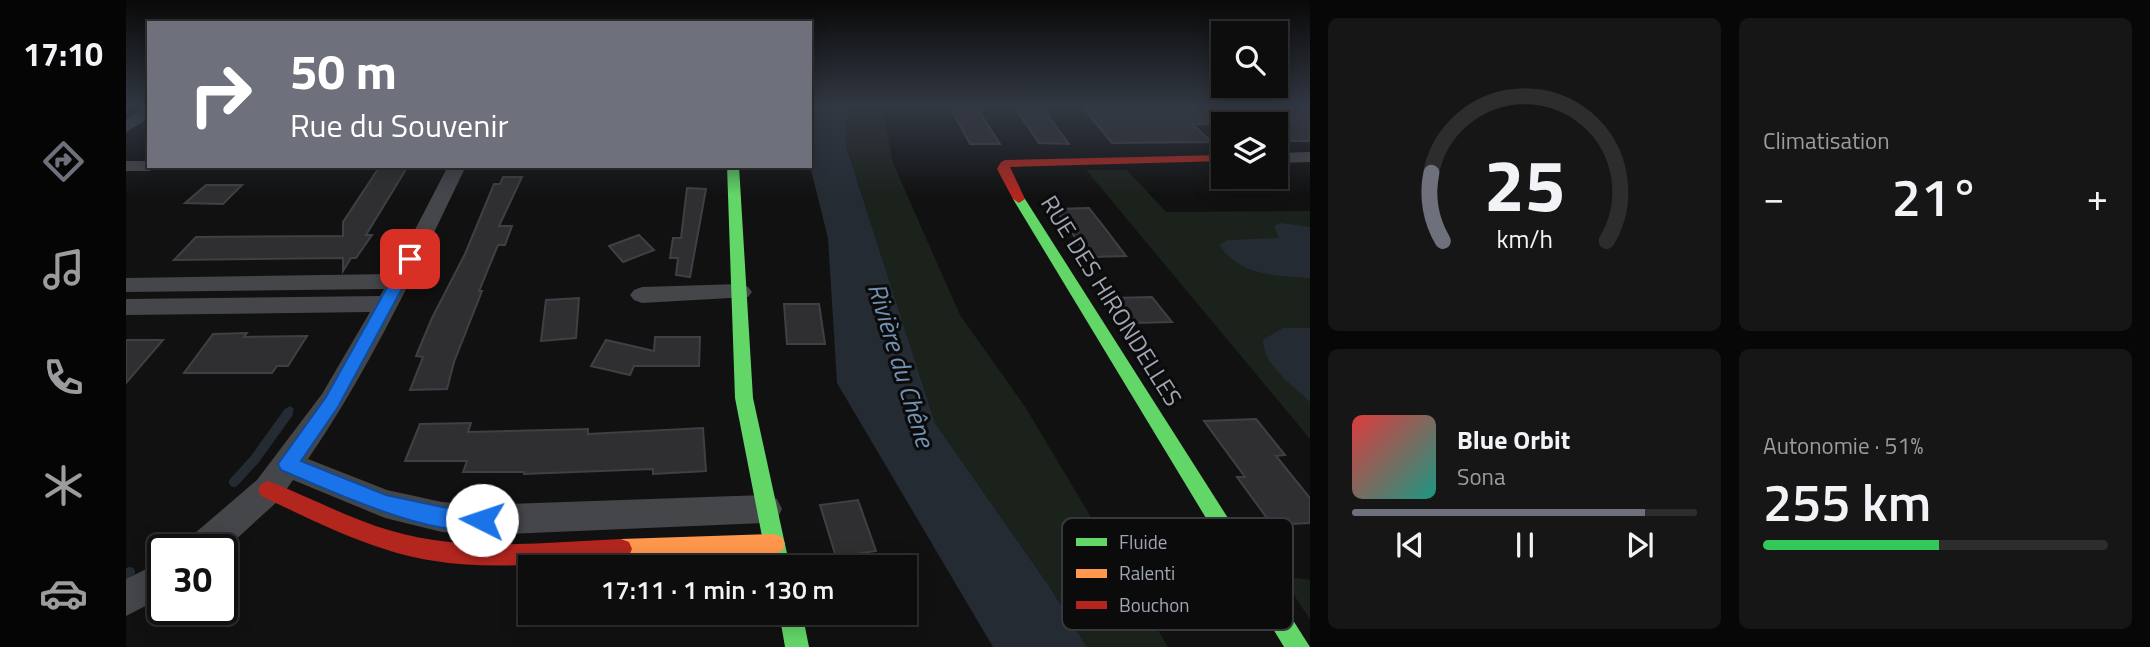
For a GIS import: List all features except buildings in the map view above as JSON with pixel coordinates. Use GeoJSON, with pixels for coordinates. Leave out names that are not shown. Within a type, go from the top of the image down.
{"type":"FeatureCollection","features":[{"type":"Feature","properties":{"kind":"street"},"geometry":{"type":"LineString","coordinates":[[1288,158],[1310,157]]}},
{"type":"Feature","properties":{"kind":"street","name":"RUE DES HIRONDELLES"},"geometry":{"type":"LineString","coordinates":[[1211,158],[1014,162],[1005,164],[1003,169],[1218,518]]}},
{"type":"Feature","properties":{"kind":"street"},"geometry":{"type":"LineString","coordinates":[[126,166],[147,166]]}},
{"type":"Feature","properties":{"kind":"street"},"geometry":{"type":"LineString","coordinates":[[218,534],[268,490],[332,402],[393,292],[456,168]]}},
{"type":"Feature","properties":{"kind":"street"},"geometry":{"type":"LineString","coordinates":[[733,168],[744,398],[776,555]]}},
{"type":"Feature","properties":{"kind":"street"},"geometry":{"type":"LineString","coordinates":[[126,285],[393,292]]}},
{"type":"Feature","properties":{"kind":"street"},"geometry":{"type":"LineString","coordinates":[[126,307],[393,292]]}},
{"type":"Feature","properties":{"kind":"street"},"geometry":{"type":"LineString","coordinates":[[642,295],[740,292]]}},
{"type":"Feature","properties":{"kind":"street"},"geometry":{"type":"LineString","coordinates":[[288,464],[385,504],[442,517],[482,520],[766,509]]}},
{"type":"Feature","properties":{"kind":"street"},"geometry":{"type":"LineString","coordinates":[[268,490],[375,537],[434,551],[476,554],[774,544]]}},
{"type":"Feature","properties":{"kind":"street"},"geometry":{"type":"LineString","coordinates":[[126,598],[147,587]]}},
{"type":"Feature","properties":{"kind":"street"},"geometry":{"type":"LineString","coordinates":[[793,625],[797,647]]}},
{"type":"Feature","properties":{"kind":"street","name":"RUE DES HIRONDELLES"},"geometry":{"type":"LineString","coordinates":[[1287,630],[1298,647]]}},
{"type":"Feature","properties":{"kind":"shaded area"},"geometry":{"type":"Polygon","coordinates":[[[846,135],[888,135],[893,163],[960,315],[1026,408],[1091,518],[1062,518],[1062,607],[935,423],[846,146],[846,135]]]}},
{"type":"Feature","properties":{"kind":"shaded area"},"geometry":{"type":"Polygon","coordinates":[[[1086,170],[1127,170],[1166,212],[1310,211],[1310,439],[1086,170]]]}},
{"type":"Feature","properties":{"kind":"shaded area"},"geometry":{"type":"Polygon","coordinates":[[[1293,578],[1310,580],[1310,619],[1293,594],[1293,578]]]}},
{"type":"Feature","properties":{"kind":"shaded area"},"geometry":{"type":"Polygon","coordinates":[[[1076,630],[1158,630],[1168,647],[1087,647],[1076,630]]]}},
{"type":"Feature","properties":{"kind":"water","name":"Rivière du Chêne"},"geometry":{"type":"Polygon","coordinates":[[[812,135],[846,135],[846,146],[935,423],[1062,607],[1062,630],[1076,630],[1087,647],[993,647],[837,383],[828,238],[810,168],[812,135]]]}},
{"type":"Feature","properties":{"kind":"water"},"geometry":{"type":"Polygon","coordinates":[[[1281,223],[1310,227],[1310,278],[1272,275],[1248,269],[1237,263],[1219,245],[1228,240],[1279,238],[1274,226],[1281,223]]]}},
{"type":"Feature","properties":{"kind":"water"},"geometry":{"type":"Polygon","coordinates":[[[1283,328],[1310,328],[1310,402],[1280,374],[1268,358],[1263,340],[1283,328]]]}},
{"type":"Feature","properties":{"kind":"waterway"},"geometry":{"type":"LineString","coordinates":[[287,414],[290,410]]}},
{"type":"Feature","properties":{"kind":"waterway"},"geometry":{"type":"LineString","coordinates":[[234,482],[255,459],[288,413]]}},
{"type":"Feature","properties":{"kind":"waterway"},"geometry":{"type":"LineString","coordinates":[[126,574],[130,572]]}},
{"type":"Feature","properties":{"kind":"traffic: fast"},"geometry":{"type":"LineString","coordinates":[[733,168],[744,398],[777,555]]}},
{"type":"Feature","properties":{"kind":"traffic: fast"},"geometry":{"type":"LineString","coordinates":[[1019,199],[1218,518]]}},
{"type":"Feature","properties":{"kind":"traffic: fast"},"geometry":{"type":"LineString","coordinates":[[793,625],[797,647]]}},
{"type":"Feature","properties":{"kind":"traffic: fast"},"geometry":{"type":"LineString","coordinates":[[1287,630],[1298,647]]}},
{"type":"Feature","properties":{"kind":"traffic: slow"},"geometry":{"type":"LineString","coordinates":[[621,549],[774,544]]}},
{"type":"Feature","properties":{"kind":"traffic: jam"},"geometry":{"type":"LineString","coordinates":[[1019,199],[1003,169],[1005,164],[1211,158]]}},
{"type":"Feature","properties":{"kind":"traffic: jam"},"geometry":{"type":"LineString","coordinates":[[268,490],[370,534],[434,551],[503,555],[621,549]]}},
{"type":"Feature","properties":{"kind":"route"},"geometry":{"type":"LineString","coordinates":[[410,259],[332,402],[288,464],[385,504],[442,517],[482,520]]}}]}
